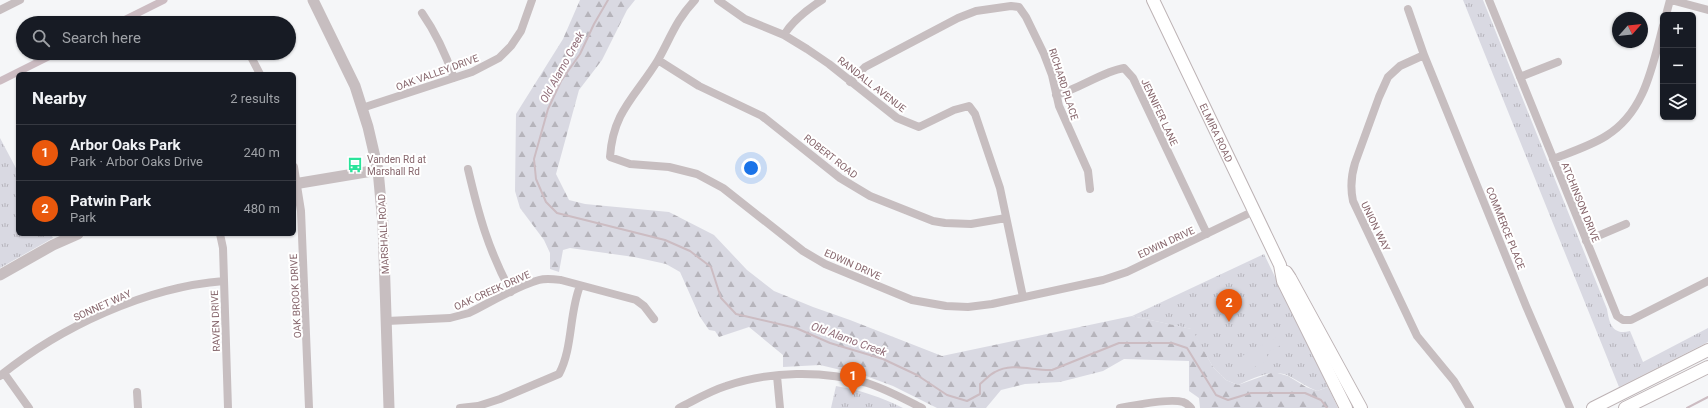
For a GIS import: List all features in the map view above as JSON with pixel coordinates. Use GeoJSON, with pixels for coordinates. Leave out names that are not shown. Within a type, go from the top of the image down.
{"type":"FeatureCollection","features":[{"type":"Feature","properties":{"kind":"main road","name":"ELMIRA ROAD"},"geometry":{"type":"LineString","coordinates":[[1153,0],[1280,265],[1290,278],[1361,408]]}},
{"type":"Feature","properties":{"kind":"main road","name":"ELMIRA ROAD"},"geometry":{"type":"LineString","coordinates":[[1280,265],[1283,280],[1346,408]]}},
{"type":"Feature","properties":{"kind":"main road"},"geometry":{"type":"LineString","coordinates":[[1593,408],[1708,350]]}},
{"type":"Feature","properties":{"kind":"main road"},"geometry":{"type":"LineString","coordinates":[[1625,408],[1708,367]]}},
{"type":"Feature","properties":{"kind":"street"},"geometry":{"type":"LineString","coordinates":[[0,10],[20,0]]}},
{"type":"Feature","properties":{"kind":"street","name":"MARSHALL ROAD"},"geometry":{"type":"LineString","coordinates":[[313,0],[346,65],[368,126],[378,170],[383,217],[389,408]]}},
{"type":"Feature","properties":{"kind":"street","name":"OAK VALLEY DRIVE"},"geometry":{"type":"LineString","coordinates":[[362,108],[454,78],[485,66],[499,58],[522,30],[532,0]]}},
{"type":"Feature","properties":{"kind":"street","name":"EDWIN DRIVE"},"geometry":{"type":"LineString","coordinates":[[695,0],[686,9],[673,28],[658,60],[621,112],[611,142],[610,157],[630,164],[669,167],[697,174],[723,188],[803,251],[825,264],[912,300],[946,306],[968,307],[992,304],[1103,280],[1127,272],[1254,211]]}},
{"type":"Feature","properties":{"kind":"street","name":"RANDALL AVENUE"},"geometry":{"type":"LineString","coordinates":[[718,0],[745,19],[784,35],[829,64],[897,118],[919,127],[960,107],[969,106],[975,114],[1000,188],[1023,297]]}},
{"type":"Feature","properties":{"kind":"street"},"geometry":{"type":"LineString","coordinates":[[784,35],[788,27],[822,0]]}},
{"type":"Feature","properties":{"kind":"street","name":"ATCHINSON DRIVE"},"geometry":{"type":"LineString","coordinates":[[1489,0],[1615,314],[1623,320],[1631,320],[1708,281]]}},
{"type":"Feature","properties":{"kind":"street"},"geometry":{"type":"LineString","coordinates":[[1667,12],[1671,0],[1708,10]]}},
{"type":"Feature","properties":{"kind":"street","name":"RICHARD PLACE"},"geometry":{"type":"LineString","coordinates":[[850,82],[865,66],[958,18],[976,11],[1015,6],[1019,7],[1022,10],[1044,54],[1059,106],[1088,171],[1090,189]]}},
{"type":"Feature","properties":{"kind":"street","name":"COMMERCE PLACE"},"geometry":{"type":"LineString","coordinates":[[1408,9],[1424,54],[1547,358],[1570,408]]}},
{"type":"Feature","properties":{"kind":"street"},"geometry":{"type":"LineString","coordinates":[[422,13],[444,51],[454,78]]}},
{"type":"Feature","properties":{"kind":"street"},"geometry":{"type":"LineString","coordinates":[[1553,159],[1605,136],[1626,120],[1636,108],[1646,88],[1660,37]]}},
{"type":"Feature","properties":{"kind":"street","name":"UNION WAY"},"geometry":{"type":"LineString","coordinates":[[1424,54],[1394,70],[1383,86],[1354,168],[1351,191],[1353,201],[1417,336],[1454,381],[1470,408]]}},
{"type":"Feature","properties":{"kind":"street"},"geometry":{"type":"LineString","coordinates":[[253,60],[259,72]]}},
{"type":"Feature","properties":{"kind":"street","name":"ROBERT ROAD"},"geometry":{"type":"LineString","coordinates":[[658,60],[699,86],[762,116],[840,178],[870,196],[933,221],[945,224],[971,224],[1006,218]]}},
{"type":"Feature","properties":{"kind":"street"},"geometry":{"type":"LineString","coordinates":[[1520,77],[1558,62]]}},
{"type":"Feature","properties":{"kind":"street","name":"JENNIFER LANE"},"geometry":{"type":"LineString","coordinates":[[1056,95],[1115,70],[1124,68],[1133,78],[1207,234]]}},
{"type":"Feature","properties":{"kind":"street"},"geometry":{"type":"LineString","coordinates":[[468,169],[484,232],[493,255],[511,292]]}},
{"type":"Feature","properties":{"kind":"street"},"geometry":{"type":"LineString","coordinates":[[296,183],[378,170]]}},
{"type":"Feature","properties":{"kind":"street","name":"OAK BROOK DRIVE"},"geometry":{"type":"LineString","coordinates":[[296,183],[301,219],[309,408]]}},
{"type":"Feature","properties":{"kind":"street"},"geometry":{"type":"LineString","coordinates":[[1586,240],[1626,224]]}},
{"type":"Feature","properties":{"kind":"street"},"geometry":{"type":"LineString","coordinates":[[0,275],[53,245],[73,236]]}},
{"type":"Feature","properties":{"kind":"street","name":"RAVEN DRIVE"},"geometry":{"type":"LineString","coordinates":[[220,236],[224,281],[228,408]]}},
{"type":"Feature","properties":{"kind":"street","name":"OAK CREEK DRIVE"},"geometry":{"type":"LineString","coordinates":[[387,321],[450,318],[459,316],[469,313],[539,280],[548,279],[560,280],[636,300],[644,306],[654,319]]}},
{"type":"Feature","properties":{"kind":"street","name":"SONNET WAY"},"geometry":{"type":"LineString","coordinates":[[2,374],[68,331],[132,301],[166,290],[196,283],[224,281]]}},
{"type":"Feature","properties":{"kind":"street"},"geometry":{"type":"LineString","coordinates":[[460,408],[478,406],[500,399],[559,374],[570,335],[576,296],[580,286]]}},
{"type":"Feature","properties":{"kind":"street"},"geometry":{"type":"LineString","coordinates":[[2,374],[28,408]]}},
{"type":"Feature","properties":{"kind":"street"},"geometry":{"type":"LineString","coordinates":[[679,408],[726,386],[762,378],[806,374],[840,377],[874,386],[922,408]]}},
{"type":"Feature","properties":{"kind":"street"},"geometry":{"type":"LineString","coordinates":[[777,376],[780,408]]}},
{"type":"Feature","properties":{"kind":"street"},"geometry":{"type":"LineString","coordinates":[[137,392],[138,408]]}},
{"type":"Feature","properties":{"kind":"street"},"geometry":{"type":"LineString","coordinates":[[1120,408],[1159,402],[1180,402],[1186,404],[1190,408]]}},
{"type":"Feature","properties":{"kind":"green space"},"geometry":{"type":"Polygon","coordinates":[[[580,0],[635,0],[627,10],[602,60],[579,90],[556,174],[569,200],[585,204],[669,212],[714,235],[747,270],[774,291],[942,356],[1132,316],[1192,329],[1213,367],[1226,380],[1238,385],[1274,372],[1288,376],[1306,387],[1317,391],[1328,387],[1338,408],[1200,408],[1199,398],[1189,391],[1189,361],[1124,359],[1103,371],[1060,382],[1025,384],[1001,390],[986,408],[937,408],[893,386],[866,376],[820,365],[783,367],[783,355],[749,327],[719,337],[715,331],[709,330],[700,317],[680,272],[666,264],[634,257],[570,248],[563,250],[559,272],[550,269],[550,253],[544,240],[520,208],[515,191],[516,114],[563,39],[580,0]]]}},
{"type":"Feature","properties":{"kind":"green space"},"geometry":{"type":"Polygon","coordinates":[[[1463,0],[1483,0],[1607,309],[1612,327],[1619,332],[1630,331],[1643,362],[1708,328],[1708,342],[1619,387],[1463,0]]]}},
{"type":"Feature","properties":{"kind":"green space"},"geometry":{"type":"Polygon","coordinates":[[[0,138],[16,168],[16,236],[52,236],[53,238],[0,268],[0,138]]]}},
{"type":"Feature","properties":{"kind":"green space"},"geometry":{"type":"Polygon","coordinates":[[[1264,254],[1328,387],[1317,391],[1289,376],[1276,373],[1263,375],[1238,385],[1226,380],[1213,367],[1191,329],[1132,316],[1264,254]]]}},
{"type":"Feature","properties":{"kind":"green space"},"geometry":{"type":"Polygon","coordinates":[[[1279,336],[1283,344],[1266,353],[1269,359],[1249,370],[1242,356],[1279,336]]]}},
{"type":"Feature","properties":{"kind":"green space"},"geometry":{"type":"Polygon","coordinates":[[[836,386],[870,394],[903,408],[831,408],[836,386]]]}},
{"type":"Feature","properties":{"kind":"waterway"},"geometry":{"type":"LineString","coordinates":[[132,16],[164,0]]}},
{"type":"Feature","properties":{"kind":"waterway","name":"Old Alamo Creek"},"geometry":{"type":"LineString","coordinates":[[608,0],[594,24],[580,54],[561,81],[548,109],[534,159],[536,179],[546,202],[557,213],[665,240],[690,251],[711,267],[721,298],[736,314],[796,328],[830,343],[883,359],[917,375],[947,395],[967,401],[980,394],[980,384],[995,372],[1002,369],[1015,367],[1052,370],[1119,343],[1172,343],[1187,348],[1216,395],[1228,400],[1251,393],[1305,393],[1321,400],[1327,408]]}},
{"type":"Feature","properties":{"kind":"waterway"},"geometry":{"type":"LineString","coordinates":[[18,72],[42,60]]}},
{"type":"Feature","properties":{"kind":"waterway"},"geometry":{"type":"LineString","coordinates":[[0,81],[16,73]]}},
{"type":"Feature","properties":{"kind":"waterway"},"geometry":{"type":"LineString","coordinates":[[1687,408],[1708,397]]}},
{"type":"Feature","properties":{"kind":"place","name":"Vanden Rd at Marshall Rd"},"geometry":{"type":"Point","coordinates":[355,165]}},
{"type":"Feature","properties":{"kind":"place","name":"Patwin Park"},"geometry":{"type":"Point","coordinates":[1229,322]}},
{"type":"Feature","properties":{"kind":"place","name":"Arbor Oaks Park"},"geometry":{"type":"Point","coordinates":[853,395]}}]}
